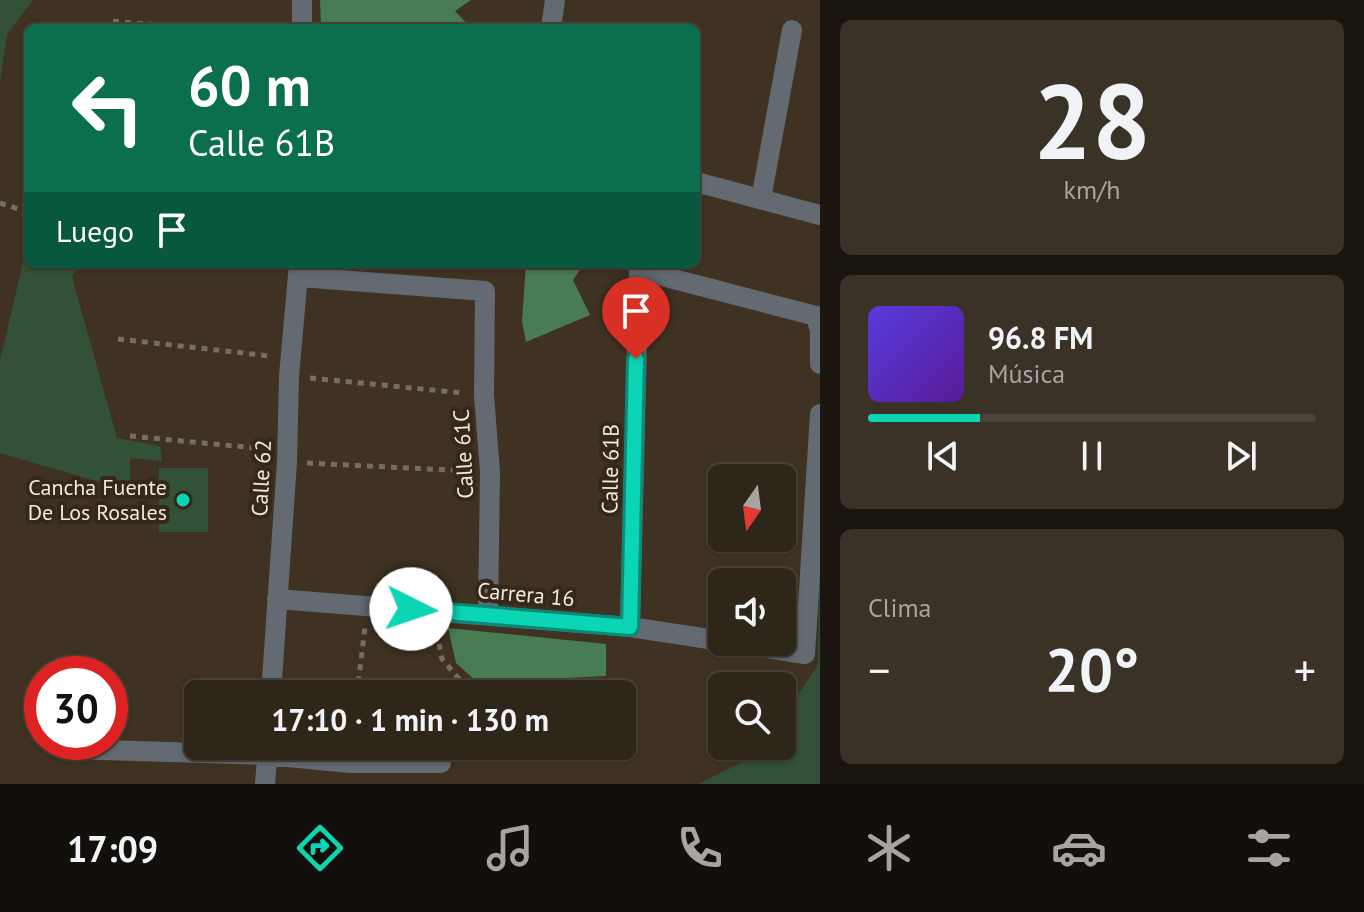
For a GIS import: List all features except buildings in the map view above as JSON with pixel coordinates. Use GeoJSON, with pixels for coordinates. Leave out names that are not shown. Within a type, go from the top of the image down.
{"type":"FeatureCollection","features":[{"type":"Feature","properties":{"kind":"street"},"geometry":{"type":"LineString","coordinates":[[302,0],[302,24]]}},
{"type":"Feature","properties":{"kind":"street"},"geometry":{"type":"LineString","coordinates":[[552,24],[555,0]]}},
{"type":"Feature","properties":{"kind":"street"},"geometry":{"type":"LineString","coordinates":[[761,199],[792,30]]}},
{"type":"Feature","properties":{"kind":"street"},"geometry":{"type":"LineString","coordinates":[[700,183],[820,215]]}},
{"type":"Feature","properties":{"kind":"street","name":"Calle 61B"},"geometry":{"type":"LineString","coordinates":[[630,627],[639,268]]}},
{"type":"Feature","properties":{"kind":"street"},"geometry":{"type":"LineString","coordinates":[[643,268],[816,316],[820,331],[820,364]]}},
{"type":"Feature","properties":{"kind":"street","name":"Calle 61C"},"geometry":{"type":"LineString","coordinates":[[299,270],[485,291],[484,395],[490,472],[488,615]]}},
{"type":"Feature","properties":{"kind":"street","name":"Calle 62"},"geometry":{"type":"LineString","coordinates":[[272,680],[290,367],[299,270]]}},
{"type":"Feature","properties":{"kind":"street"},"geometry":{"type":"LineString","coordinates":[[796,653],[805,654],[820,414]]}},
{"type":"Feature","properties":{"kind":"street","name":"Carrera 16"},"geometry":{"type":"LineString","coordinates":[[277,599],[630,627],[708,639]]}},
{"type":"Feature","properties":{"kind":"street"},"geometry":{"type":"LineString","coordinates":[[128,749],[184,750]]}},
{"type":"Feature","properties":{"kind":"street"},"geometry":{"type":"LineString","coordinates":[[265,784],[266,760]]}},
{"type":"Feature","properties":{"kind":"street"},"geometry":{"type":"LineString","coordinates":[[331,760],[350,763],[441,763]]}},
{"type":"Feature","properties":{"kind":"path"},"geometry":{"type":"LineString","coordinates":[[0,203],[24,211]]}},
{"type":"Feature","properties":{"kind":"path"},"geometry":{"type":"LineString","coordinates":[[118,339],[484,395]]}},
{"type":"Feature","properties":{"kind":"path"},"geometry":{"type":"LineString","coordinates":[[130,436],[287,456],[490,472]]}},
{"type":"Feature","properties":{"kind":"path"},"geometry":{"type":"LineString","coordinates":[[359,680],[367,606]]}},
{"type":"Feature","properties":{"kind":"path"},"geometry":{"type":"LineString","coordinates":[[433,611],[442,659],[460,680]]}},
{"type":"Feature","properties":{"kind":"green space"},"geometry":{"type":"Polygon","coordinates":[[[0,0],[33,0],[7,34],[0,83],[0,0]]]}},
{"type":"Feature","properties":{"kind":"green space"},"geometry":{"type":"Polygon","coordinates":[[[320,0],[471,0],[455,11],[467,24],[321,24],[320,0]]]}},
{"type":"Feature","properties":{"kind":"green space"},"geometry":{"type":"Polygon","coordinates":[[[24,258],[24,268],[77,268],[72,277],[117,438],[160,446],[162,461],[130,458],[130,491],[0,453],[0,361],[24,258]]]}},
{"type":"Feature","properties":{"kind":"green space"},"geometry":{"type":"Polygon","coordinates":[[[526,268],[581,268],[573,280],[590,315],[526,342],[522,321],[526,268]]]}},
{"type":"Feature","properties":{"kind":"green space","name":"Cancha Fuente De Los Rosales"},"geometry":{"type":"Polygon","coordinates":[[[159,468],[208,468],[208,532],[159,532],[159,468]]]}},
{"type":"Feature","properties":{"kind":"green space"},"geometry":{"type":"Polygon","coordinates":[[[820,502],[820,784],[698,784],[747,760],[796,760],[796,697],[818,665],[820,502]]]}},
{"type":"Feature","properties":{"kind":"green space"},"geometry":{"type":"Polygon","coordinates":[[[448,628],[606,644],[606,676],[475,680],[456,663],[448,628]]]}},
{"type":"Feature","properties":{"kind":"place","name":"Cancha Fuente De Los Rosales"},"geometry":{"type":"Point","coordinates":[183,500]}},
{"type":"Feature","properties":{"kind":"route"},"geometry":{"type":"LineString","coordinates":[[411,609],[630,627],[636,359]]}}]}
